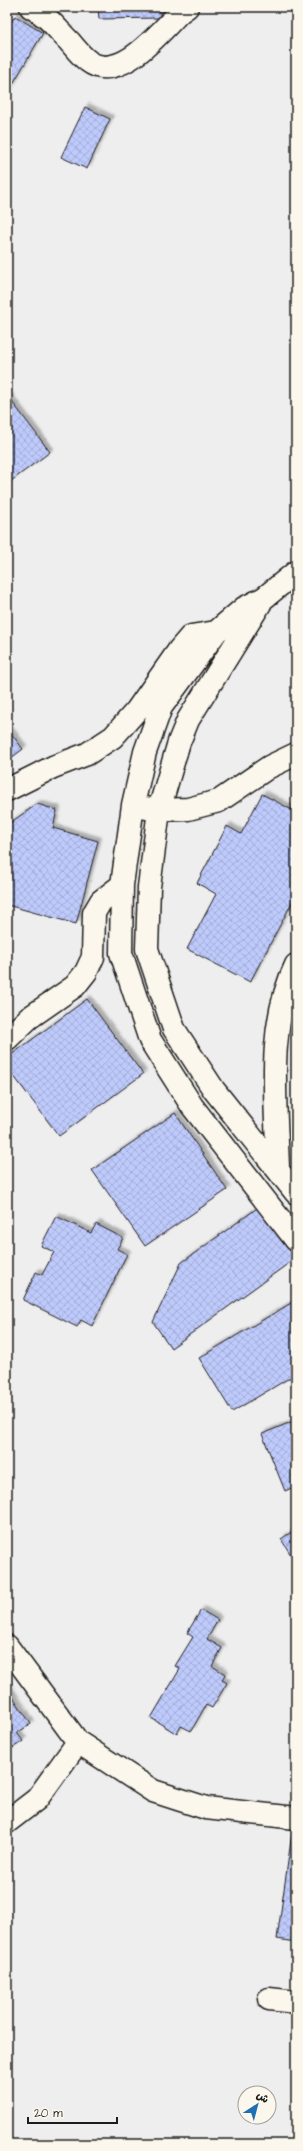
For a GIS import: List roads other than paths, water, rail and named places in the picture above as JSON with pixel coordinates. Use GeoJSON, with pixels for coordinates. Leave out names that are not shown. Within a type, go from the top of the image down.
{"type":"FeatureCollection","features":[{"type":"Feature","properties":{"kind":"street"},"geometry":{"type":"LineString","coordinates":[[31,7],[45,15],[89,62],[104,67],[117,66],[131,60],[187,7]]}},
{"type":"Feature","properties":{"kind":"street"},"geometry":{"type":"LineString","coordinates":[[296,572],[264,598],[244,608],[216,632],[161,707],[147,745],[133,805],[122,884],[121,953],[150,1040],[192,1106],[296,1240]]}},
{"type":"Feature","properties":{"kind":"street"},"geometry":{"type":"LineString","coordinates":[[264,598],[245,626],[188,720],[177,749],[159,810],[149,886],[147,949],[174,1029],[214,1090],[278,1168],[296,1193]]}},
{"type":"Feature","properties":{"kind":"street"},"geometry":{"type":"LineString","coordinates":[[7,790],[53,767],[87,754],[113,737],[137,710],[179,650],[191,636],[216,632]]}},
{"type":"Feature","properties":{"kind":"street"},"geometry":{"type":"LineString","coordinates":[[133,805],[159,810],[188,808],[219,802],[269,767],[296,754]]}},
{"type":"Feature","properties":{"kind":"street"},"geometry":{"type":"LineString","coordinates":[[7,1039],[32,1016],[75,986],[86,972],[93,957],[94,913],[101,901],[122,884]]}},
{"type":"Feature","properties":{"kind":"street"},"geometry":{"type":"LineString","coordinates":[[278,1168],[277,1041],[281,1008],[296,965]]}},
{"type":"Feature","properties":{"kind":"street"},"geometry":{"type":"LineString","coordinates":[[7,1646],[78,1742],[153,1791],[185,1803],[206,1808],[296,1818]]}},
{"type":"Feature","properties":{"kind":"street"},"geometry":{"type":"LineString","coordinates":[[7,1822],[37,1799],[78,1742]]}},
{"type":"Feature","properties":{"kind":"street"},"geometry":{"type":"LineString","coordinates":[[270,1999],[296,2002]]}}]}
